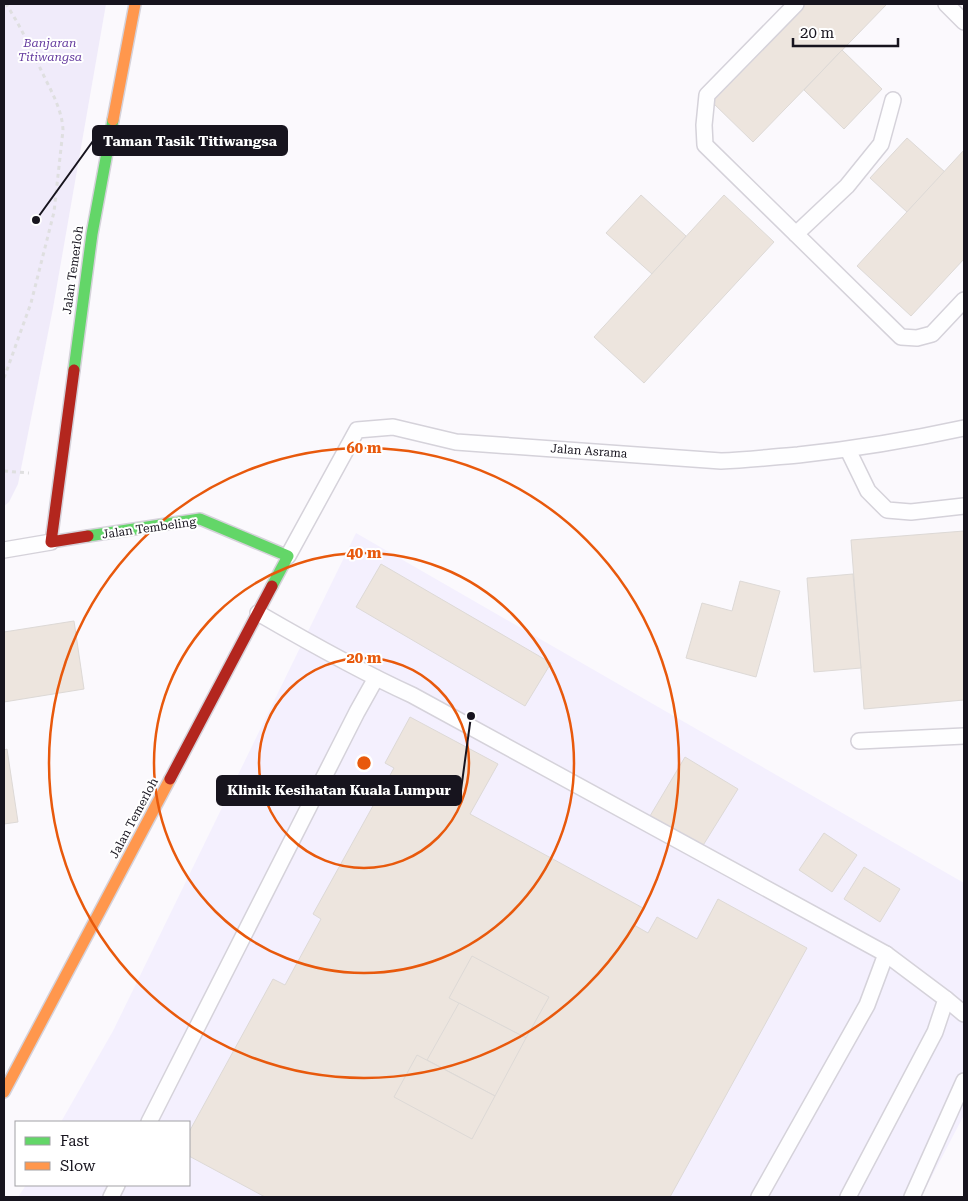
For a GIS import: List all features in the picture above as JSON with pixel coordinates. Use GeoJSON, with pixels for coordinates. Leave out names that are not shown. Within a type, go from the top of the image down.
{"type":"FeatureCollection","features":[{"type":"Feature","properties":{"kind":"street","name":"Jalan Temerloh"},"geometry":{"type":"LineString","coordinates":[[51,542],[92,234],[135,4]]}},
{"type":"Feature","properties":{"kind":"street","name":"Jalan Tembeling"},"geometry":{"type":"LineString","coordinates":[[51,542],[200,520],[288,556]]}},
{"type":"Feature","properties":{"kind":"street","name":"Jalan Temerloh"},"geometry":{"type":"LineString","coordinates":[[4,1092],[288,556]]}},
{"type":"Feature","properties":{"kind":"lane"},"geometry":{"type":"LineString","coordinates":[[796,4],[707,95],[704,125],[705,146],[901,337],[917,338],[932,334],[964,300]]}},
{"type":"Feature","properties":{"kind":"lane"},"geometry":{"type":"LineString","coordinates":[[946,4],[964,22]]}},
{"type":"Feature","properties":{"kind":"lane"},"geometry":{"type":"LineString","coordinates":[[796,234],[847,186],[881,144],[893,100]]}},
{"type":"Feature","properties":{"kind":"lane","name":"Jalan Asrama"},"geometry":{"type":"LineString","coordinates":[[288,556],[357,430],[393,427],[456,442],[721,461],[848,450],[915,439],[964,428]]}},
{"type":"Feature","properties":{"kind":"lane"},"geometry":{"type":"LineString","coordinates":[[848,450],[868,491],[887,510],[911,512],[964,506]]}},
{"type":"Feature","properties":{"kind":"lane","name":"Jalan Tembeling"},"geometry":{"type":"LineString","coordinates":[[4,550],[51,542]]}},
{"type":"Feature","properties":{"kind":"lane"},"geometry":{"type":"LineString","coordinates":[[258,613],[326,652],[412,695],[886,954],[964,1014]]}},
{"type":"Feature","properties":{"kind":"lane"},"geometry":{"type":"LineString","coordinates":[[150,1121],[352,721],[376,678]]}},
{"type":"Feature","properties":{"kind":"lane"},"geometry":{"type":"LineString","coordinates":[[860,741],[964,736]]}},
{"type":"Feature","properties":{"kind":"lane"},"geometry":{"type":"LineString","coordinates":[[759,1197],[867,1005],[886,954]]}},
{"type":"Feature","properties":{"kind":"lane"},"geometry":{"type":"LineString","coordinates":[[848,1197],[935,1032],[946,999]]}},
{"type":"Feature","properties":{"kind":"lane"},"geometry":{"type":"LineString","coordinates":[[912,1197],[964,1081]]}},
{"type":"Feature","properties":{"kind":"path"},"geometry":{"type":"LineString","coordinates":[[4,378],[31,302],[54,212],[63,130],[62,117],[31,50],[6,4]]}},
{"type":"Feature","properties":{"kind":"path"},"geometry":{"type":"LineString","coordinates":[[4,471],[34,473]]}},
{"type":"Feature","properties":{"kind":"shaded area"},"geometry":{"type":"Polygon","coordinates":[[[356,533],[964,883],[964,1115],[921,1197],[18,1197],[25,1186],[190,1186],[190,1121],[62,1121],[113,1031],[356,533]]]}},
{"type":"Feature","properties":{"kind":"green space","name":"Banjaran Titiwangsa"},"geometry":{"type":"Polygon","coordinates":[[[4,4],[106,4],[53,308],[18,484],[9,502],[4,506],[4,4]]]}},
{"type":"Feature","properties":{"kind":"building"},"geometry":{"type":"Polygon","coordinates":[[[805,4],[887,4],[753,142],[711,101],[805,4]]]}},
{"type":"Feature","properties":{"kind":"building"},"geometry":{"type":"Polygon","coordinates":[[[842,50],[882,89],[844,129],[804,90],[842,50]]]}},
{"type":"Feature","properties":{"kind":"building"},"geometry":{"type":"Polygon","coordinates":[[[907,138],[945,172],[907,212],[870,178],[907,138]]]}},
{"type":"Feature","properties":{"kind":"building"},"geometry":{"type":"Polygon","coordinates":[[[964,150],[964,259],[911,316],[857,266],[964,150]]]}},
{"type":"Feature","properties":{"kind":"building"},"geometry":{"type":"Polygon","coordinates":[[[641,195],[686,236],[652,274],[606,233],[641,195]]]}},
{"type":"Feature","properties":{"kind":"building"},"geometry":{"type":"Polygon","coordinates":[[[724,195],[774,242],[644,383],[594,337],[724,195]]]}},
{"type":"Feature","properties":{"kind":"building"},"geometry":{"type":"Polygon","coordinates":[[[964,531],[964,700],[864,709],[851,540],[964,531]]]}},
{"type":"Feature","properties":{"kind":"building"},"geometry":{"type":"Polygon","coordinates":[[[381,564],[551,663],[525,706],[356,607],[381,564]]]}},
{"type":"Feature","properties":{"kind":"building"},"geometry":{"type":"Polygon","coordinates":[[[853,574],[861,668],[814,672],[807,578],[853,574]]]}},
{"type":"Feature","properties":{"kind":"building"},"geometry":{"type":"Polygon","coordinates":[[[740,581],[780,591],[756,677],[686,658],[702,603],[732,611],[740,581]]]}},
{"type":"Feature","properties":{"kind":"building"},"geometry":{"type":"Polygon","coordinates":[[[74,621],[84,689],[4,702],[4,632],[74,621]]]}},
{"type":"Feature","properties":{"kind":"building"},"geometry":{"type":"Polygon","coordinates":[[[410,717],[498,764],[470,814],[643,908],[634,925],[648,933],[657,917],[697,939],[718,899],[807,948],[670,1197],[265,1197],[190,1157],[190,1130],[273,979],[285,985],[321,919],[313,914],[394,768],[385,763],[410,717]]]}},
{"type":"Feature","properties":{"kind":"building"},"geometry":{"type":"Polygon","coordinates":[[[7,749],[18,822],[4,824],[4,750],[7,749]]]}},
{"type":"Feature","properties":{"kind":"building"},"geometry":{"type":"Polygon","coordinates":[[[685,757],[738,789],[702,847],[650,816],[685,757]]]}},
{"type":"Feature","properties":{"kind":"building"},"geometry":{"type":"Polygon","coordinates":[[[824,833],[857,855],[832,892],[799,870],[824,833]]]}},
{"type":"Feature","properties":{"kind":"building"},"geometry":{"type":"Polygon","coordinates":[[[864,867],[900,889],[880,922],[844,899],[864,867]]]}},
{"type":"Feature","properties":{"kind":"building"},"geometry":{"type":"Polygon","coordinates":[[[472,956],[549,997],[526,1038],[449,998],[472,956]]]}},
{"type":"Feature","properties":{"kind":"building"},"geometry":{"type":"Polygon","coordinates":[[[459,1003],[526,1038],[495,1096],[427,1060],[459,1003]]]}},
{"type":"Feature","properties":{"kind":"building"},"geometry":{"type":"Polygon","coordinates":[[[417,1055],[495,1096],[472,1139],[394,1097],[417,1055]]]}},
{"type":"Feature","properties":{"kind":"traffic: fast"},"geometry":{"type":"LineString","coordinates":[[74,370],[92,234],[113,120]]}},
{"type":"Feature","properties":{"kind":"traffic: fast"},"geometry":{"type":"LineString","coordinates":[[88,536],[200,519],[288,556],[272,586]]}},
{"type":"Feature","properties":{"kind":"traffic: slow"},"geometry":{"type":"LineString","coordinates":[[113,120],[135,4]]}},
{"type":"Feature","properties":{"kind":"traffic: slow"},"geometry":{"type":"LineString","coordinates":[[4,1092],[170,779]]}},
{"type":"Feature","properties":{"kind":"traffic: jam"},"geometry":{"type":"LineString","coordinates":[[74,370],[51,542],[88,536]]}},
{"type":"Feature","properties":{"kind":"traffic: jam"},"geometry":{"type":"LineString","coordinates":[[170,779],[272,586]]}},
{"type":"Feature","properties":{"kind":"place","name":"Taman Tasik Titiwangsa"},"geometry":{"type":"Point","coordinates":[36,220]}},
{"type":"Feature","properties":{"kind":"place","name":"Klinik Kesihatan Kuala Lumpur"},"geometry":{"type":"Point","coordinates":[471,716]}}]}
